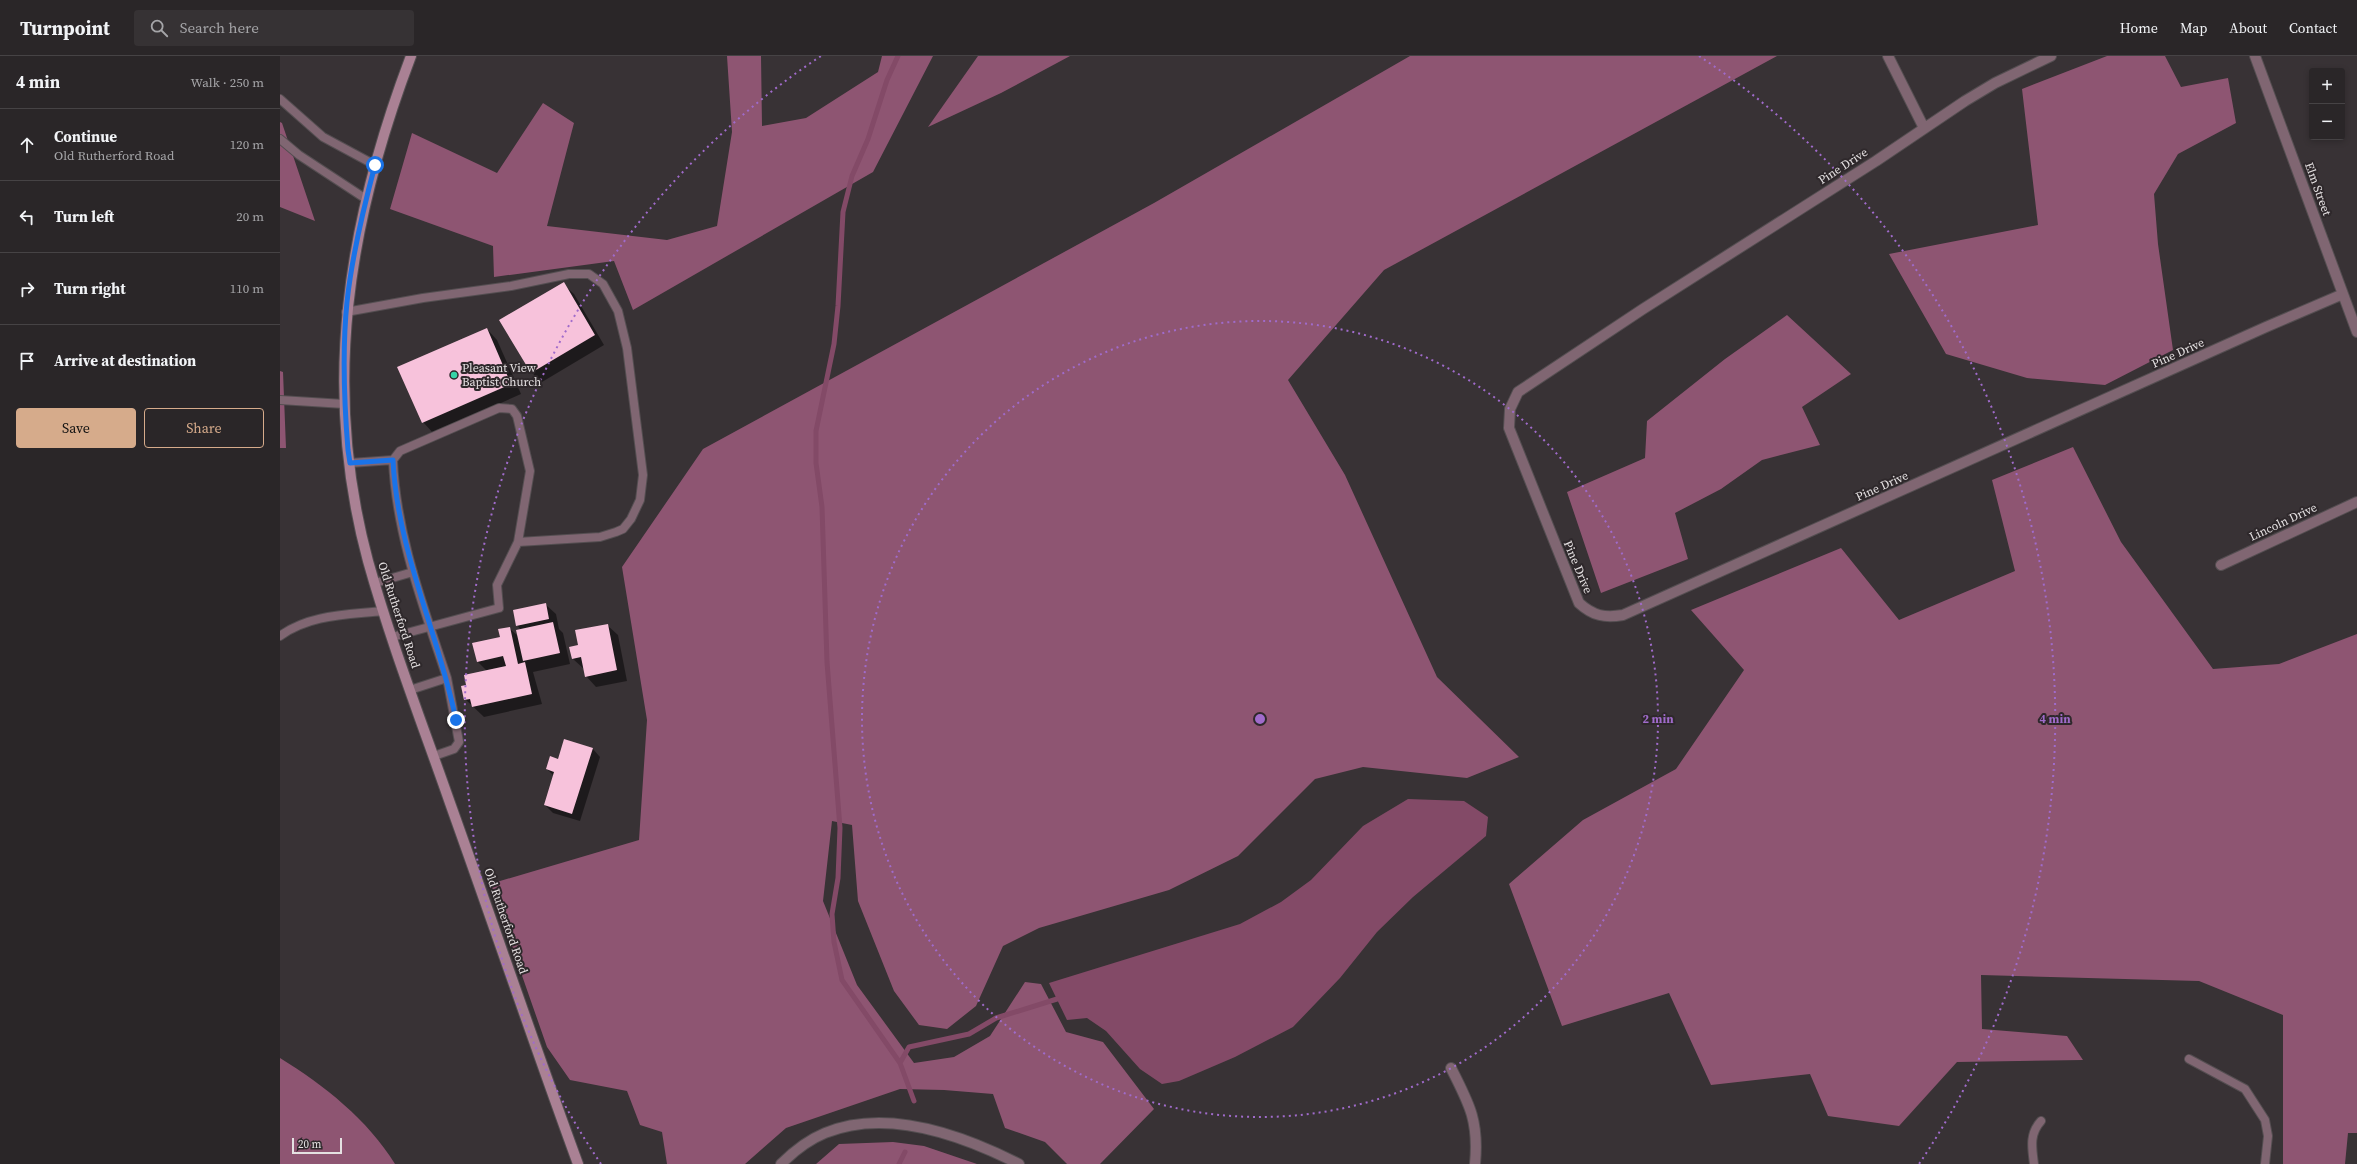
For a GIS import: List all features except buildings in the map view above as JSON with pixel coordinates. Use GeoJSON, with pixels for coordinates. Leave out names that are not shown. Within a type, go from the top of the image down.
{"type":"FeatureCollection","features":[{"type":"Feature","properties":{"kind":"street","name":"Old Rutherford Road"},"geometry":{"type":"LineString","coordinates":[[411,56],[396,94],[366,199],[354,250],[346,312],[344,404],[356,504],[375,583],[392,637],[578,1164]]}},
{"type":"Feature","properties":{"kind":"street"},"geometry":{"type":"LineString","coordinates":[[1888,56],[1924,128]]}},
{"type":"Feature","properties":{"kind":"street","name":"Pine Drive"},"geometry":{"type":"LineString","coordinates":[[2051,56],[1995,83],[1636,313],[1518,392],[1510,409],[1510,428],[1579,603],[1586,610],[1601,616],[1623,616],[2266,327],[2343,294]]}},
{"type":"Feature","properties":{"kind":"street","name":"Elm Street"},"geometry":{"type":"LineString","coordinates":[[2255,56],[2357,332]]}},
{"type":"Feature","properties":{"kind":"street","name":"Lincoln Drive"},"geometry":{"type":"LineString","coordinates":[[2221,565],[2357,502]]}},
{"type":"Feature","properties":{"kind":"street"},"geometry":{"type":"LineString","coordinates":[[1451,1068],[1470,1105],[1477,1139],[1475,1164]]}},
{"type":"Feature","properties":{"kind":"street"},"geometry":{"type":"LineString","coordinates":[[781,1164],[806,1143],[826,1133],[843,1127],[877,1123],[925,1129],[959,1138],[995,1152],[1019,1164]]}},
{"type":"Feature","properties":{"kind":"lane"},"geometry":{"type":"LineString","coordinates":[[280,99],[323,137],[375,165]]}},
{"type":"Feature","properties":{"kind":"lane"},"geometry":{"type":"LineString","coordinates":[[280,138],[299,154],[366,199]]}},
{"type":"Feature","properties":{"kind":"lane"},"geometry":{"type":"LineString","coordinates":[[346,312],[423,298],[511,286],[569,274],[589,274],[603,284],[618,311],[627,348],[643,475],[640,500],[631,519],[623,529],[616,532],[600,537],[518,542]]}},
{"type":"Feature","properties":{"kind":"lane"},"geometry":{"type":"LineString","coordinates":[[280,400],[344,404]]}},
{"type":"Feature","properties":{"kind":"lane"},"geometry":{"type":"LineString","coordinates":[[392,637],[430,626],[499,608],[497,585],[518,542],[530,470],[517,416],[512,409],[499,408],[400,451],[393,460],[397,495],[414,572],[430,626],[447,678],[459,742],[454,749],[434,756]]}},
{"type":"Feature","properties":{"kind":"lane"},"geometry":{"type":"LineString","coordinates":[[350,463],[393,460]]}},
{"type":"Feature","properties":{"kind":"lane"},"geometry":{"type":"LineString","coordinates":[[375,583],[414,572]]}},
{"type":"Feature","properties":{"kind":"lane"},"geometry":{"type":"LineString","coordinates":[[280,636],[290,628],[318,618],[383,610]]}},
{"type":"Feature","properties":{"kind":"lane"},"geometry":{"type":"LineString","coordinates":[[410,690],[447,678]]}},
{"type":"Feature","properties":{"kind":"lane"},"geometry":{"type":"LineString","coordinates":[[2189,1059],[2246,1089],[2266,1120],[2268,1136],[2265,1164]]}},
{"type":"Feature","properties":{"kind":"lane"},"geometry":{"type":"LineString","coordinates":[[2034,1164],[2032,1136],[2035,1128],[2041,1121]]}},
{"type":"Feature","properties":{"kind":"shaded area"},"geometry":{"type":"Polygon","coordinates":[[[727,56],[761,56],[762,126],[806,118],[878,72],[882,56],[933,56],[873,172],[633,310],[614,261],[494,277],[493,246],[390,209],[412,133],[497,173],[543,103],[574,123],[547,226],[667,240],[717,226],[732,132],[727,56]]]}},
{"type":"Feature","properties":{"kind":"shaded area"},"geometry":{"type":"Polygon","coordinates":[[[978,56],[1070,56],[1001,93],[928,127],[978,56]]]}},
{"type":"Feature","properties":{"kind":"shaded area"},"geometry":{"type":"Polygon","coordinates":[[[1410,56],[1777,56],[1384,270],[1288,380],[1345,475],[1437,677],[1519,757],[1467,778],[1363,767],[1315,779],[1238,856],[1169,890],[1039,928],[1003,946],[976,1006],[947,1029],[919,1025],[894,991],[858,901],[852,825],[832,821],[823,901],[857,985],[914,1063],[954,1057],[990,1036],[1025,982],[1041,984],[1066,1032],[1103,1042],[1154,1109],[1100,1164],[1067,1164],[1045,1142],[1005,1128],[993,1094],[944,1090],[900,1089],[786,1128],[745,1164],[667,1164],[662,1132],[640,1125],[627,1091],[570,1080],[547,1047],[490,884],[639,840],[647,720],[622,567],[703,449],[1154,203],[1410,56]]]}},
{"type":"Feature","properties":{"kind":"shaded area"},"geometry":{"type":"Polygon","coordinates":[[[2107,56],[2165,56],[2181,87],[2228,78],[2236,123],[2178,154],[2154,194],[2158,244],[2173,350],[2105,385],[2027,378],[1946,354],[1889,254],[2038,225],[2022,89],[2107,56]]]}},
{"type":"Feature","properties":{"kind":"shaded area"},"geometry":{"type":"Polygon","coordinates":[[[280,122],[282,123],[315,221],[280,207],[280,122]]]}},
{"type":"Feature","properties":{"kind":"shaded area"},"geometry":{"type":"Polygon","coordinates":[[[1787,315],[1851,374],[1802,407],[1820,445],[1762,460],[1721,489],[1675,513],[1688,559],[1601,593],[1567,492],[1645,458],[1647,421],[1725,359],[1787,315]]]}},
{"type":"Feature","properties":{"kind":"shaded area"},"geometry":{"type":"Polygon","coordinates":[[[280,371],[283,372],[286,448],[280,448],[280,371]]]}},
{"type":"Feature","properties":{"kind":"shaded area"},"geometry":{"type":"Polygon","coordinates":[[[2073,447],[2121,542],[2213,669],[2279,664],[2357,634],[2357,1133],[2348,1133],[2345,1164],[2283,1164],[2283,1015],[2199,981],[1981,975],[1982,1029],[2067,1036],[2083,1060],[1957,1062],[1899,1126],[1828,1116],[1810,1074],[1711,1085],[1669,993],[1562,1026],[1509,884],[1583,820],[1676,769],[1744,670],[1691,610],[1841,548],[1899,620],[2015,571],[1992,480],[2073,447]]]}},
{"type":"Feature","properties":{"kind":"shaded area"},"geometry":{"type":"Polygon","coordinates":[[[1408,799],[1464,801],[1488,817],[1486,836],[1413,897],[1377,932],[1340,978],[1293,1027],[1235,1057],[1179,1081],[1162,1084],[1140,1069],[1106,1031],[1087,1018],[1067,1020],[1049,983],[1240,924],[1281,902],[1311,880],[1363,826],[1408,799]]]}},
{"type":"Feature","properties":{"kind":"shaded area"},"geometry":{"type":"Polygon","coordinates":[[[280,1058],[313,1080],[344,1105],[372,1133],[395,1164],[280,1164],[280,1058]]]}},
{"type":"Feature","properties":{"kind":"shaded area"},"geometry":{"type":"Polygon","coordinates":[[[893,1142],[924,1146],[977,1164],[816,1164],[839,1144],[893,1142]]]}},
{"type":"Feature","properties":{"kind":"waterway"},"geometry":{"type":"LineString","coordinates":[[898,56],[887,80],[868,139],[852,176],[843,212],[838,306],[834,344],[816,431],[816,463],[822,507],[827,662],[840,828],[838,878],[832,914],[834,942],[842,980],[900,1063],[914,1101]]}},
{"type":"Feature","properties":{"kind":"waterway"},"geometry":{"type":"LineString","coordinates":[[900,1063],[909,1047],[969,1034],[996,1018],[1057,999]]}},
{"type":"Feature","properties":{"kind":"waterway"},"geometry":{"type":"LineString","coordinates":[[899,1164],[905,1152]]}},
{"type":"Feature","properties":{"kind":"place","name":"Pleasant View Baptist Church"},"geometry":{"type":"Point","coordinates":[454,375]}},
{"type":"Feature","properties":{"kind":"route"},"geometry":{"type":"LineString","coordinates":[[375,165],[354,250],[347,300],[344,354],[344,404],[348,450],[350,463],[393,460],[393,476],[415,579],[447,678],[456,720]]}}]}
